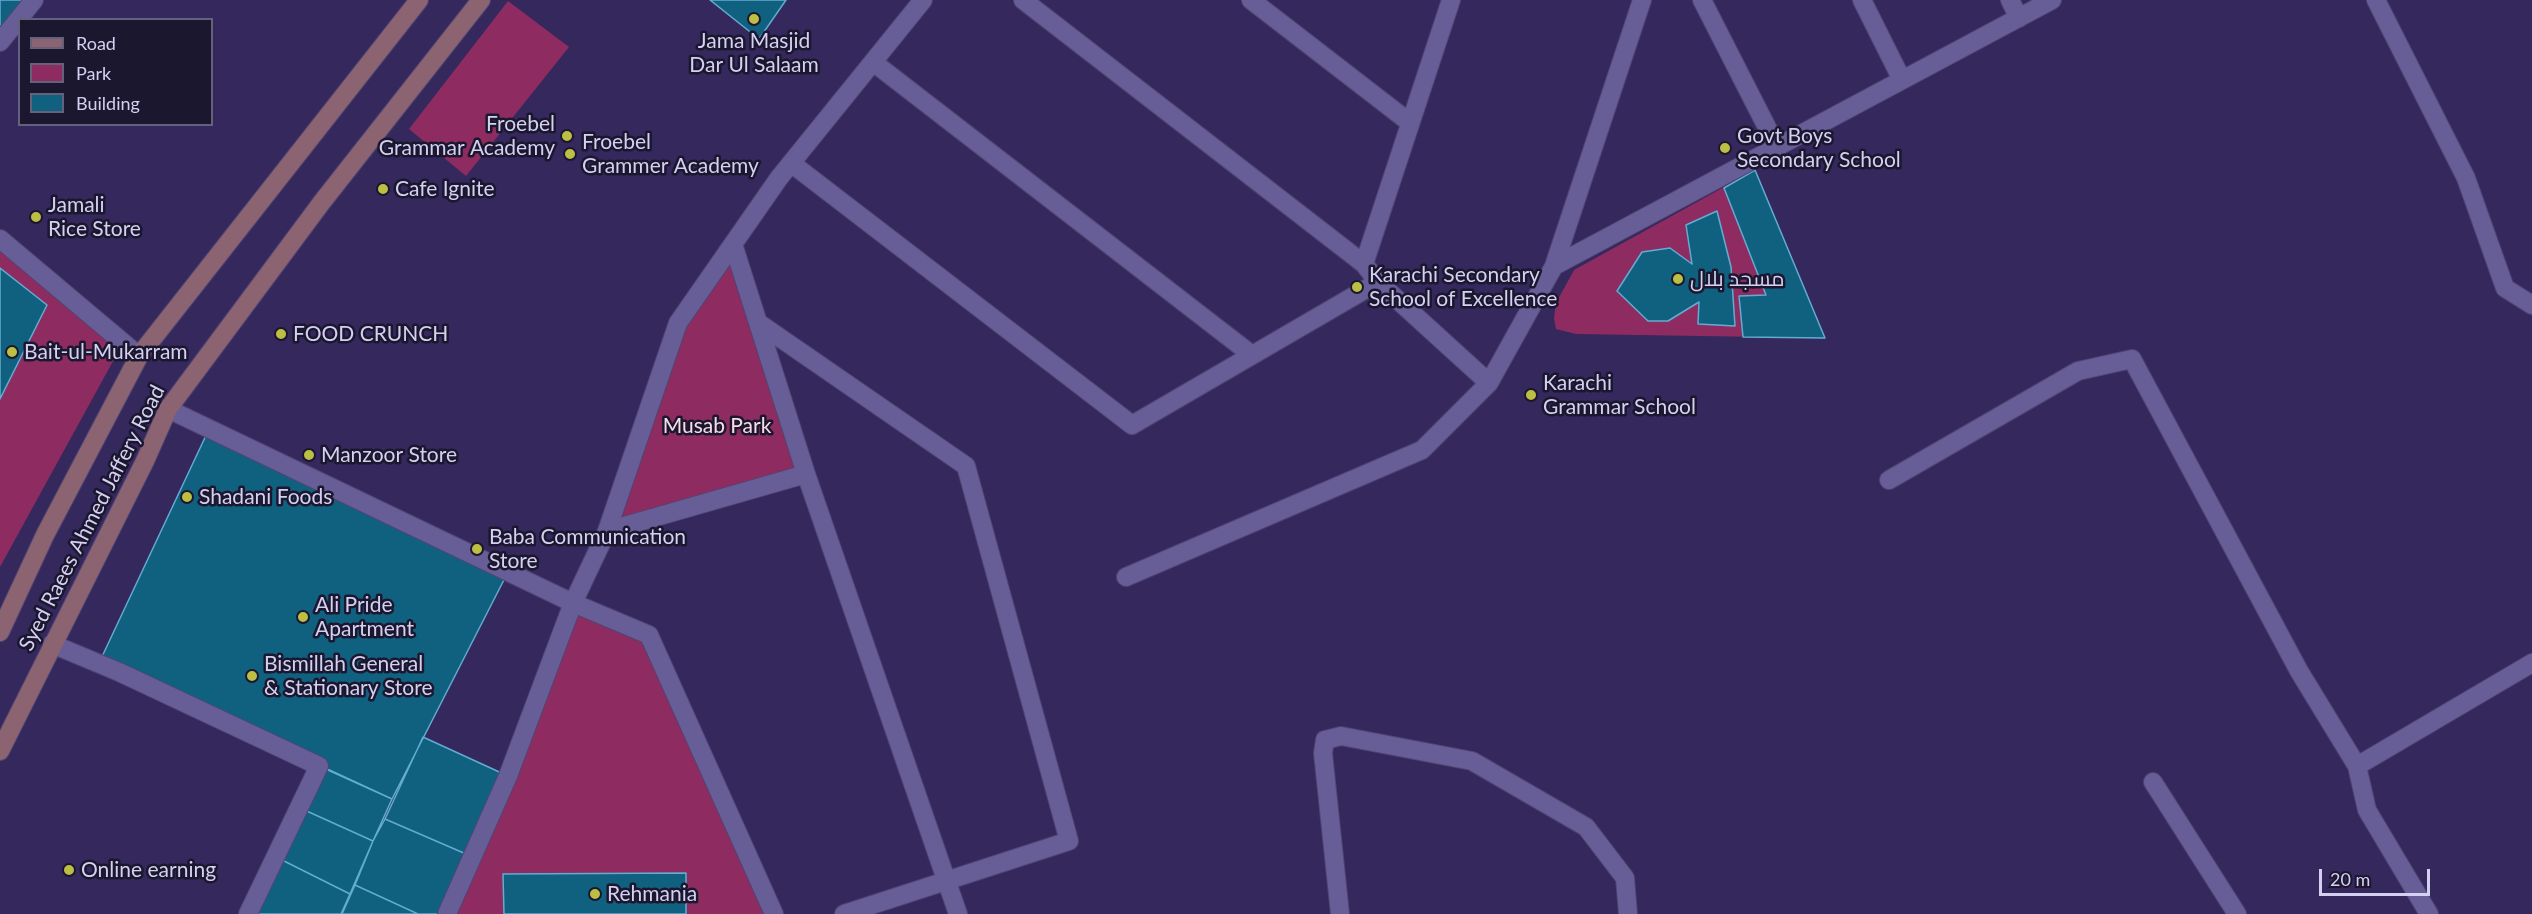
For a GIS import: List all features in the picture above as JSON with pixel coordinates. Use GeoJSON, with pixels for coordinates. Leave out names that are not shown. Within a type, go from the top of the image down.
{"type":"FeatureCollection","features":[{"type":"Feature","properties":{"kind":"main road","name":"Syed Raees Ahmed Jaffery Road"},"geometry":{"type":"LineString","coordinates":[[0,632],[4,612],[139,356],[419,0]]}},
{"type":"Feature","properties":{"kind":"main road","name":"Syed Raees Ahmed Jaffery Road"},"geometry":{"type":"LineString","coordinates":[[0,751],[145,461],[168,409],[322,202],[481,0]]}},
{"type":"Feature","properties":{"kind":"street"},"geometry":{"type":"LineString","coordinates":[[19,18],[34,0]]}},
{"type":"Feature","properties":{"kind":"street"},"geometry":{"type":"LineString","coordinates":[[447,914],[508,776],[573,603],[607,531],[678,322],[791,163],[923,0]]}},
{"type":"Feature","properties":{"kind":"street"},"geometry":{"type":"LineString","coordinates":[[1023,0],[1364,264],[1378,282],[1489,383]]}},
{"type":"Feature","properties":{"kind":"street"},"geometry":{"type":"LineString","coordinates":[[1251,0],[1409,122]]}},
{"type":"Feature","properties":{"kind":"street"},"geometry":{"type":"LineString","coordinates":[[1364,264],[1451,0]]}},
{"type":"Feature","properties":{"kind":"street"},"geometry":{"type":"LineString","coordinates":[[1126,577],[1422,450],[1489,383],[1554,266],[1642,0]]}},
{"type":"Feature","properties":{"kind":"street"},"geometry":{"type":"LineString","coordinates":[[1702,0],[1777,147]]}},
{"type":"Feature","properties":{"kind":"street"},"geometry":{"type":"LineString","coordinates":[[1862,0],[1902,80]]}},
{"type":"Feature","properties":{"kind":"street"},"geometry":{"type":"LineString","coordinates":[[2010,0],[2019,18]]}},
{"type":"Feature","properties":{"kind":"street"},"geometry":{"type":"LineString","coordinates":[[1554,266],[2052,0]]}},
{"type":"Feature","properties":{"kind":"street"},"geometry":{"type":"LineString","coordinates":[[2376,0],[2466,178],[2505,288],[2532,305]]}},
{"type":"Feature","properties":{"kind":"street"},"geometry":{"type":"LineString","coordinates":[[0,42],[18,20]]}},
{"type":"Feature","properties":{"kind":"street"},"geometry":{"type":"LineString","coordinates":[[873,62],[1252,355]]}},
{"type":"Feature","properties":{"kind":"street"},"geometry":{"type":"LineString","coordinates":[[791,163],[1132,425],[1378,282]]}},
{"type":"Feature","properties":{"kind":"street"},"geometry":{"type":"LineString","coordinates":[[0,239],[139,356]]}},
{"type":"Feature","properties":{"kind":"street"},"geometry":{"type":"LineString","coordinates":[[733,244],[806,474],[958,914]]}},
{"type":"Feature","properties":{"kind":"street"},"geometry":{"type":"LineString","coordinates":[[760,324],[966,466],[1069,841],[844,914]]}},
{"type":"Feature","properties":{"kind":"street"},"geometry":{"type":"LineString","coordinates":[[1889,480],[2078,371],[2132,359],[2299,671],[2357,766],[2367,810],[2428,914]]}},
{"type":"Feature","properties":{"kind":"street"},"geometry":{"type":"LineString","coordinates":[[168,409],[573,603],[649,635],[774,914]]}},
{"type":"Feature","properties":{"kind":"street"},"geometry":{"type":"LineString","coordinates":[[607,531],[806,474]]}},
{"type":"Feature","properties":{"kind":"street"},"geometry":{"type":"LineString","coordinates":[[52,644],[119,672],[319,766],[248,914]]}},
{"type":"Feature","properties":{"kind":"street"},"geometry":{"type":"LineString","coordinates":[[2357,766],[2532,663]]}},
{"type":"Feature","properties":{"kind":"street"},"geometry":{"type":"LineString","coordinates":[[1340,914],[1323,753],[1325,740],[1341,736],[1472,761],[1586,827],[1626,878],[1628,914]]}},
{"type":"Feature","properties":{"kind":"street"},"geometry":{"type":"LineString","coordinates":[[2153,782],[2237,914]]}},
{"type":"Feature","properties":{"kind":"green space"},"geometry":{"type":"Polygon","coordinates":[[[508,1],[569,47],[466,176],[409,129],[508,1]]]}},
{"type":"Feature","properties":{"kind":"green space"},"geometry":{"type":"Polygon","coordinates":[[[1755,170],[1825,338],[1576,334],[1556,329],[1554,318],[1556,303],[1574,270],[1755,170]]]}},
{"type":"Feature","properties":{"kind":"green space"},"geometry":{"type":"Polygon","coordinates":[[[0,239],[123,343],[0,567],[0,239]]]}},
{"type":"Feature","properties":{"kind":"green space","name":"Musab Park"},"geometry":{"type":"Polygon","coordinates":[[[733,244],[806,474],[607,531],[678,323],[733,244]]]}},
{"type":"Feature","properties":{"kind":"green space"},"geometry":{"type":"Polygon","coordinates":[[[573,603],[649,635],[774,914],[447,914],[573,603]]]}},
{"type":"Feature","properties":{"kind":"building"},"geometry":{"type":"Polygon","coordinates":[[[0,0],[36,0],[22,18],[18,18],[18,22],[0,45],[0,0]]]}},
{"type":"Feature","properties":{"kind":"building","name":"Jama Masjid Dar Ul Salaam"},"geometry":{"type":"Polygon","coordinates":[[[710,0],[786,0],[759,39],[710,0]]]}},
{"type":"Feature","properties":{"kind":"building","name":"مسجد بلال"},"geometry":{"type":"Polygon","coordinates":[[[1755,170],[1825,338],[1743,337],[1739,296],[1766,295],[1724,188],[1755,170]]]}},
{"type":"Feature","properties":{"kind":"building","name":"مسجد بلال"},"geometry":{"type":"Polygon","coordinates":[[[1717,211],[1731,267],[1735,326],[1698,324],[1699,302],[1668,321],[1648,321],[1617,291],[1642,252],[1670,248],[1692,264],[1686,225],[1717,211]]]}},
{"type":"Feature","properties":{"kind":"building","name":"Bait-ul-Mukarram"},"geometry":{"type":"Polygon","coordinates":[[[0,268],[47,305],[0,399],[0,268]]]}},
{"type":"Feature","properties":{"kind":"building","name":"Ali Pride Apartment"},"geometry":{"type":"Polygon","coordinates":[[[209,429],[508,572],[392,799],[99,663],[209,429]]]}},
{"type":"Feature","properties":{"kind":"building"},"geometry":{"type":"Polygon","coordinates":[[[423,737],[508,776],[473,857],[385,819],[423,737]]]}},
{"type":"Feature","properties":{"kind":"building"},"geometry":{"type":"Polygon","coordinates":[[[319,766],[392,799],[373,841],[300,808],[319,766]]]}},
{"type":"Feature","properties":{"kind":"building"},"geometry":{"type":"Polygon","coordinates":[[[300,808],[373,841],[350,894],[276,857],[300,808]]]}},
{"type":"Feature","properties":{"kind":"building"},"geometry":{"type":"Polygon","coordinates":[[[385,819],[473,857],[447,914],[418,914],[355,885],[373,841],[385,819]]]}},
{"type":"Feature","properties":{"kind":"building"},"geometry":{"type":"Polygon","coordinates":[[[276,857],[350,894],[341,914],[247,914],[276,857]]]}},
{"type":"Feature","properties":{"kind":"building","name":"Rehmania"},"geometry":{"type":"Polygon","coordinates":[[[686,873],[686,914],[504,914],[503,874],[686,873]]]}},
{"type":"Feature","properties":{"kind":"building"},"geometry":{"type":"Polygon","coordinates":[[[355,885],[418,914],[342,914],[355,885]]]}},
{"type":"Feature","properties":{"kind":"place","name":"Jama Masjid Dar Ul Salaam"},"geometry":{"type":"Point","coordinates":[754,19]}},
{"type":"Feature","properties":{"kind":"place","name":"Froebel Grammar Academy"},"geometry":{"type":"Point","coordinates":[567,136]}},
{"type":"Feature","properties":{"kind":"place","name":"Govt Boys Secondary School"},"geometry":{"type":"Point","coordinates":[1725,148]}},
{"type":"Feature","properties":{"kind":"place","name":"Froebel Grammer Academy"},"geometry":{"type":"Point","coordinates":[570,154]}},
{"type":"Feature","properties":{"kind":"place","name":"Cafe Ignite"},"geometry":{"type":"Point","coordinates":[383,189]}},
{"type":"Feature","properties":{"kind":"place","name":"Jamali Rice Store"},"geometry":{"type":"Point","coordinates":[36,217]}},
{"type":"Feature","properties":{"kind":"place","name":"مسجد بلال"},"geometry":{"type":"Point","coordinates":[1678,279]}},
{"type":"Feature","properties":{"kind":"place","name":"Karachi Secondary School of Excellence"},"geometry":{"type":"Point","coordinates":[1357,287]}},
{"type":"Feature","properties":{"kind":"place","name":"FOOD CRUNCH"},"geometry":{"type":"Point","coordinates":[281,334]}},
{"type":"Feature","properties":{"kind":"place","name":"Bait-ul-Mukarram"},"geometry":{"type":"Point","coordinates":[12,352]}},
{"type":"Feature","properties":{"kind":"place","name":"Karachi Grammar School"},"geometry":{"type":"Point","coordinates":[1531,395]}},
{"type":"Feature","properties":{"kind":"place","name":"Manzoor Store"},"geometry":{"type":"Point","coordinates":[309,455]}},
{"type":"Feature","properties":{"kind":"place","name":"Shadani Foods"},"geometry":{"type":"Point","coordinates":[187,497]}},
{"type":"Feature","properties":{"kind":"place","name":"Baba Communication Store"},"geometry":{"type":"Point","coordinates":[477,549]}},
{"type":"Feature","properties":{"kind":"place","name":"Ali Pride Apartment"},"geometry":{"type":"Point","coordinates":[303,617]}},
{"type":"Feature","properties":{"kind":"place","name":"Bismillah General & Stationary Store"},"geometry":{"type":"Point","coordinates":[252,676]}},
{"type":"Feature","properties":{"kind":"place","name":"Online earning"},"geometry":{"type":"Point","coordinates":[69,870]}},
{"type":"Feature","properties":{"kind":"place","name":"Rehmania"},"geometry":{"type":"Point","coordinates":[595,894]}}]}
